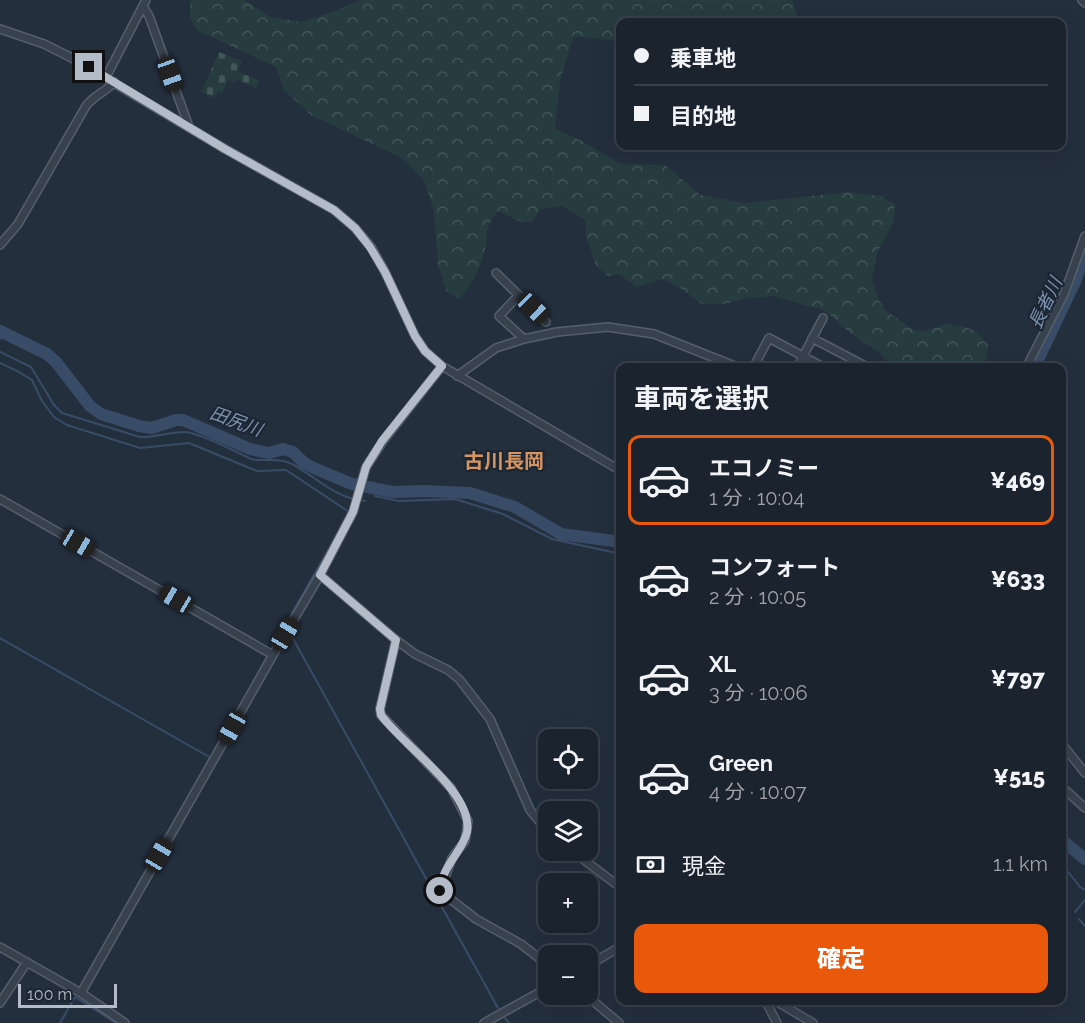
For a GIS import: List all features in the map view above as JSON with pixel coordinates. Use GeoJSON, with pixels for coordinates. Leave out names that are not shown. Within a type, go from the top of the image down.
{"type":"FeatureCollection","features":[{"type":"Feature","properties":{"kind":"street"},"geometry":{"type":"LineString","coordinates":[[106,77],[144,3]]}},
{"type":"Feature","properties":{"kind":"street"},"geometry":{"type":"LineString","coordinates":[[144,3],[189,127]]}},
{"type":"Feature","properties":{"kind":"street"},"geometry":{"type":"LineString","coordinates":[[0,29],[44,44],[106,77],[334,210],[355,228],[370,247],[385,272],[415,336],[425,351],[457,376],[616,468]]}},
{"type":"Feature","properties":{"kind":"street"},"geometry":{"type":"LineString","coordinates":[[0,245],[18,224],[91,98],[109,88],[114,82]]}},
{"type":"Feature","properties":{"kind":"street"},"geometry":{"type":"LineString","coordinates":[[1029,363],[1064,294],[1085,236]]}},
{"type":"Feature","properties":{"kind":"street"},"geometry":{"type":"LineString","coordinates":[[496,273],[546,322]]}},
{"type":"Feature","properties":{"kind":"street"},"geometry":{"type":"LineString","coordinates":[[519,295],[499,316],[524,339]]}},
{"type":"Feature","properties":{"kind":"street"},"geometry":{"type":"LineString","coordinates":[[800,363],[823,318]]}},
{"type":"Feature","properties":{"kind":"street"},"geometry":{"type":"LineString","coordinates":[[457,376],[496,348],[524,339],[576,330],[621,328],[654,334],[727,363]]}},
{"type":"Feature","properties":{"kind":"street"},"geometry":{"type":"LineString","coordinates":[[756,363],[769,338],[816,363]]}},
{"type":"Feature","properties":{"kind":"street"},"geometry":{"type":"LineString","coordinates":[[812,338],[860,363]]}},
{"type":"Feature","properties":{"kind":"street"},"geometry":{"type":"LineString","coordinates":[[81,993],[320,575],[353,512],[366,467],[382,441],[442,366]]}},
{"type":"Feature","properties":{"kind":"street"},"geometry":{"type":"LineString","coordinates":[[0,500],[273,654]]}},
{"type":"Feature","properties":{"kind":"street"},"geometry":{"type":"LineString","coordinates":[[320,575],[396,640],[415,654],[448,670],[459,679],[490,719],[530,810],[538,820]]}},
{"type":"Feature","properties":{"kind":"street"},"geometry":{"type":"LineString","coordinates":[[396,640],[380,709],[381,715],[451,788],[468,821],[465,841],[452,858],[440,891],[476,919],[521,944],[538,957]]}},
{"type":"Feature","properties":{"kind":"street"},"geometry":{"type":"LineString","coordinates":[[1066,749],[1085,773]]}},
{"type":"Feature","properties":{"kind":"street"},"geometry":{"type":"LineString","coordinates":[[1066,791],[1085,808]]}},
{"type":"Feature","properties":{"kind":"street"},"geometry":{"type":"LineString","coordinates":[[586,861],[616,884]]}},
{"type":"Feature","properties":{"kind":"street"},"geometry":{"type":"LineString","coordinates":[[0,947],[81,993],[125,1023]]}},
{"type":"Feature","properties":{"kind":"street"},"geometry":{"type":"LineString","coordinates":[[598,960],[616,949]]}},
{"type":"Feature","properties":{"kind":"street"},"geometry":{"type":"LineString","coordinates":[[0,1003],[27,962]]}},
{"type":"Feature","properties":{"kind":"street"},"geometry":{"type":"LineString","coordinates":[[484,1023],[538,993]]}},
{"type":"Feature","properties":{"kind":"street"},"geometry":{"type":"LineString","coordinates":[[598,1005],[619,1023]]}},
{"type":"Feature","properties":{"kind":"street"},"geometry":{"type":"LineString","coordinates":[[768,1005],[777,1023]]}},
{"type":"Feature","properties":{"kind":"street"},"geometry":{"type":"LineString","coordinates":[[782,1005],[813,1023]]}},
{"type":"Feature","properties":{"kind":"green space"},"geometry":{"type":"Polygon","coordinates":[[[190,0],[244,0],[270,17],[301,22],[338,10],[359,0],[792,0],[799,18],[616,18],[616,41],[574,36],[560,80],[555,129],[582,141],[619,163],[665,165],[700,195],[745,203],[849,192],[880,196],[895,204],[894,221],[877,253],[872,279],[878,299],[886,311],[914,330],[926,331],[946,324],[976,331],[988,345],[986,363],[887,363],[881,353],[850,333],[826,311],[773,296],[749,298],[723,304],[702,304],[682,289],[663,279],[637,287],[619,274],[608,276],[596,266],[586,235],[585,220],[563,206],[541,209],[532,222],[521,222],[498,211],[488,228],[486,247],[477,272],[459,299],[447,292],[438,265],[434,211],[424,180],[400,157],[311,115],[284,90],[276,67],[197,30],[190,18],[190,0]]]}},
{"type":"Feature","properties":{"kind":"green space"},"geometry":{"type":"Polygon","coordinates":[[[219,52],[242,61],[238,71],[259,81],[256,88],[236,79],[234,83],[228,80],[222,93],[218,91],[214,98],[201,92],[219,52]]]}},
{"type":"Feature","properties":{"kind":"waterway","name":"長者川"},"geometry":{"type":"LineString","coordinates":[[1036,363],[1075,282],[1085,252]]}},
{"type":"Feature","properties":{"kind":"waterway","name":"田尻川"},"geometry":{"type":"LineString","coordinates":[[0,331],[47,354],[56,362],[90,406],[101,414],[152,428],[183,420],[250,449],[269,453],[283,449],[293,452],[304,463],[352,484],[393,492],[470,493],[515,507],[561,534],[616,541]]}},
{"type":"Feature","properties":{"kind":"waterway","name":"田尻川"},"geometry":{"type":"LineString","coordinates":[[0,339],[3,332]]}},
{"type":"Feature","properties":{"kind":"waterway"},"geometry":{"type":"LineString","coordinates":[[0,352],[31,367],[54,405],[62,413],[140,437],[180,432],[193,433],[251,459],[287,462],[337,493],[354,499]]}},
{"type":"Feature","properties":{"kind":"waterway"},"geometry":{"type":"LineString","coordinates":[[0,363],[32,380],[42,401],[54,417],[67,425],[140,448],[189,443],[257,471],[286,470],[349,512]]}},
{"type":"Feature","properties":{"kind":"waterway"},"geometry":{"type":"LineString","coordinates":[[375,496],[399,501],[455,499],[503,514],[552,539],[616,553]]}},
{"type":"Feature","properties":{"kind":"waterway"},"geometry":{"type":"LineString","coordinates":[[361,500],[365,501]]}},
{"type":"Feature","properties":{"kind":"waterway"},"geometry":{"type":"LineString","coordinates":[[271,650],[347,517]]}},
{"type":"Feature","properties":{"kind":"waterway"},"geometry":{"type":"LineString","coordinates":[[291,635],[433,891]]}},
{"type":"Feature","properties":{"kind":"waterway"},"geometry":{"type":"LineString","coordinates":[[0,638],[211,758]]}},
{"type":"Feature","properties":{"kind":"waterway"},"geometry":{"type":"LineString","coordinates":[[231,723],[267,657]]}},
{"type":"Feature","properties":{"kind":"waterway"},"geometry":{"type":"LineString","coordinates":[[148,868],[182,808]]}},
{"type":"Feature","properties":{"kind":"waterway","name":"田尻川"},"geometry":{"type":"LineString","coordinates":[[1066,843],[1085,859]]}},
{"type":"Feature","properties":{"kind":"waterway"},"geometry":{"type":"LineString","coordinates":[[1066,869],[1085,890]]}},
{"type":"Feature","properties":{"kind":"waterway"},"geometry":{"type":"LineString","coordinates":[[112,932],[142,877]]}},
{"type":"Feature","properties":{"kind":"waterway"},"geometry":{"type":"LineString","coordinates":[[438,900],[498,1008]]}},
{"type":"Feature","properties":{"kind":"waterway"},"geometry":{"type":"LineString","coordinates":[[1075,912],[1085,900]]}},
{"type":"Feature","properties":{"kind":"waterway"},"geometry":{"type":"LineString","coordinates":[[1079,919],[1085,926]]}},
{"type":"Feature","properties":{"kind":"waterway"},"geometry":{"type":"LineString","coordinates":[[60,1023],[75,997],[116,1023]]}},
{"type":"Feature","properties":{"kind":"waterway"},"geometry":{"type":"LineString","coordinates":[[505,1018],[509,1023]]}},
{"type":"Feature","properties":{"kind":"district","name":"古川長岡"},"geometry":{"type":"Point","coordinates":[504,461]}},
{"type":"Feature","properties":{"kind":"route"},"geometry":{"type":"LineString","coordinates":[[89,67],[225,149],[334,210],[355,228],[370,247],[385,272],[415,336],[425,351],[442,366],[382,441],[366,467],[353,512],[320,575],[396,640],[380,709],[381,715],[451,788],[468,821],[465,841],[452,858],[440,891]]}}]}
